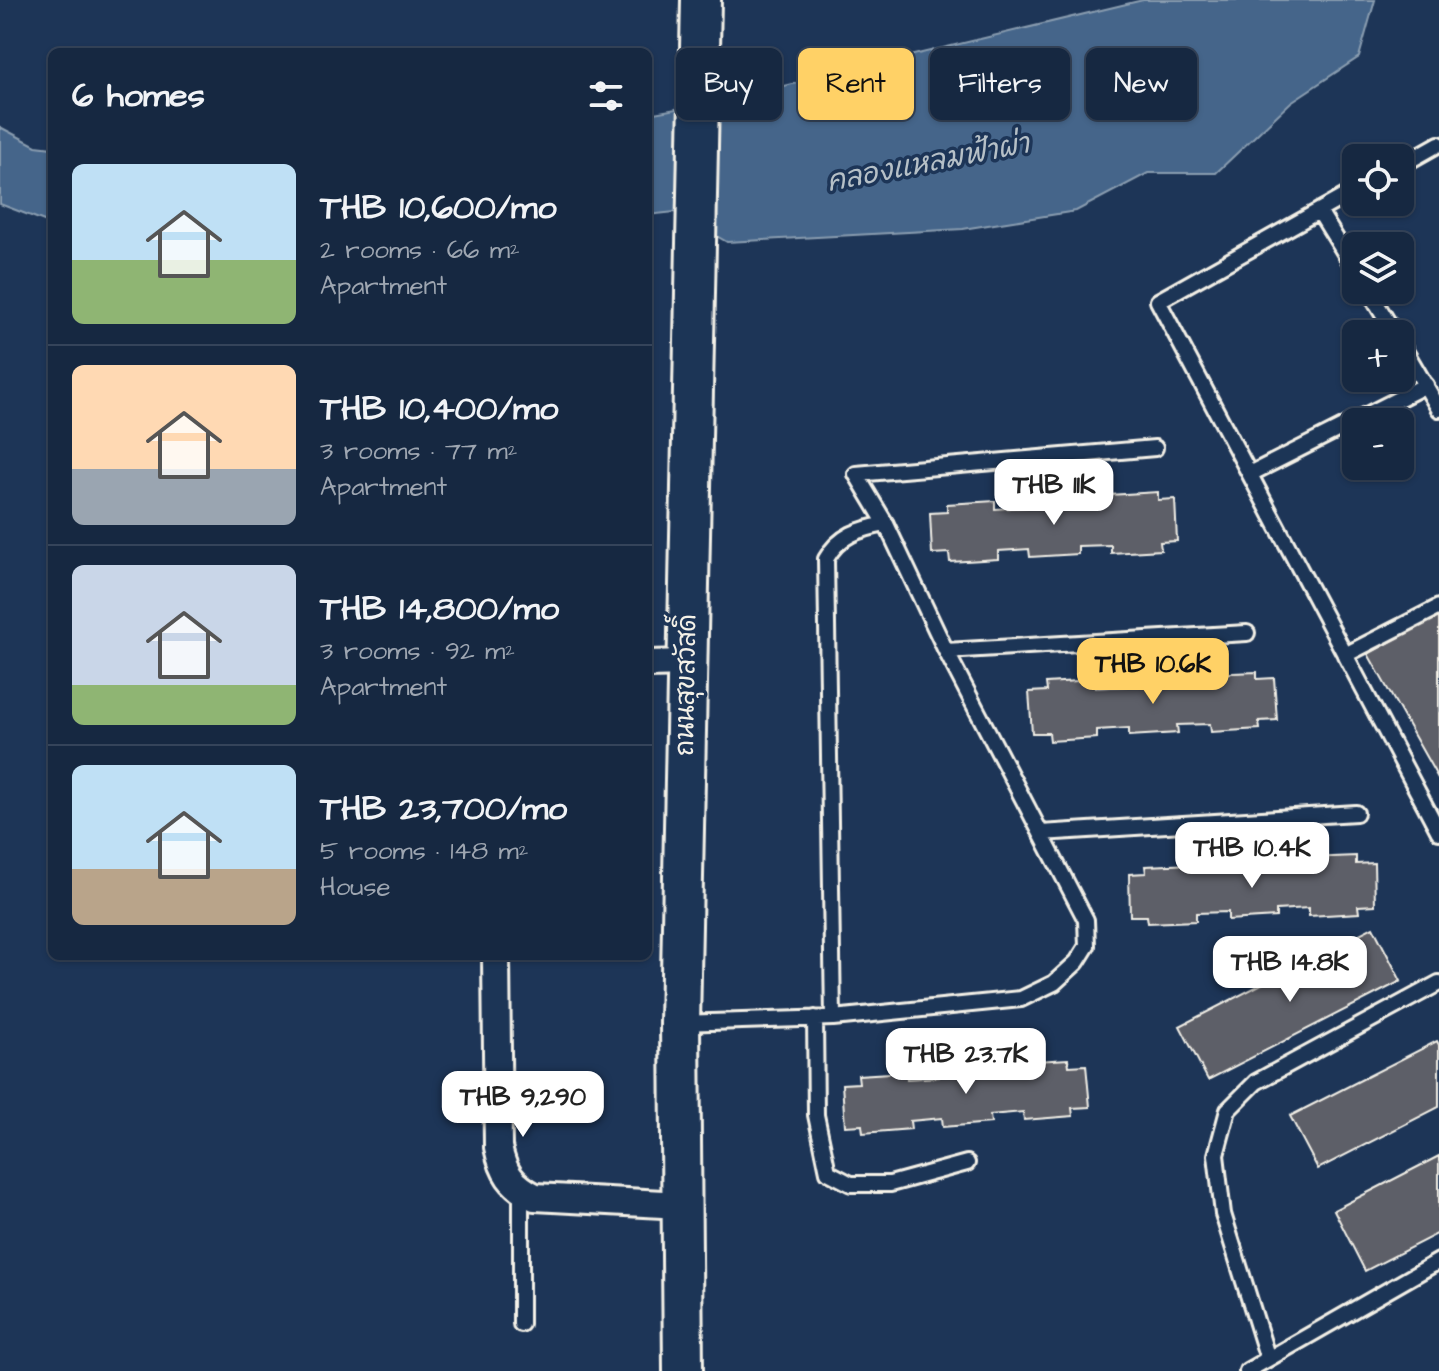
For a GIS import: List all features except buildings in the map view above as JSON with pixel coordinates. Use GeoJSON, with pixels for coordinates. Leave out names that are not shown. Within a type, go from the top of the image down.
{"type":"FeatureCollection","features":[{"type":"Feature","properties":{"kind":"main road","name":"ถนนสุขสวัสดิ์"},"geometry":{"type":"LineString","coordinates":[[683,1371],[680,1023],[701,0]]}},
{"type":"Feature","properties":{"kind":"street"},"geometry":{"type":"LineString","coordinates":[[652,664],[686,663]]}},
{"type":"Feature","properties":{"kind":"street"},"geometry":{"type":"LineString","coordinates":[[496,960],[498,1147],[502,1167],[510,1181],[535,1197],[681,1205]]}},
{"type":"Feature","properties":{"kind":"lane"},"geometry":{"type":"LineString","coordinates":[[1414,158],[1439,144]]}},
{"type":"Feature","properties":{"kind":"lane"},"geometry":{"type":"LineString","coordinates":[[1342,198],[1158,301],[1439,832]]}},
{"type":"Feature","properties":{"kind":"lane"},"geometry":{"type":"LineString","coordinates":[[1319,211],[1342,248]]}},
{"type":"Feature","properties":{"kind":"lane"},"geometry":{"type":"LineString","coordinates":[[1414,365],[1439,409]]}},
{"type":"Feature","properties":{"kind":"lane"},"geometry":{"type":"LineString","coordinates":[[1250,474],[1426,385]]}},
{"type":"Feature","properties":{"kind":"lane"},"geometry":{"type":"LineString","coordinates":[[680,1023],[833,1018],[1021,999],[1054,983],[1077,962],[1087,946],[1086,920],[946,651],[886,524],[856,474],[1155,448]]}},
{"type":"Feature","properties":{"kind":"lane"},"geometry":{"type":"LineString","coordinates":[[833,1018],[826,559],[834,545],[857,530],[886,524]]}},
{"type":"Feature","properties":{"kind":"lane"},"geometry":{"type":"LineString","coordinates":[[1345,655],[1439,607]]}},
{"type":"Feature","properties":{"kind":"lane"},"geometry":{"type":"LineString","coordinates":[[946,651],[1247,633]]}},
{"type":"Feature","properties":{"kind":"lane"},"geometry":{"type":"LineString","coordinates":[[1041,833],[1356,813]]}},
{"type":"Feature","properties":{"kind":"lane"},"geometry":{"type":"LineString","coordinates":[[1268,1359],[1223,1214],[1216,1155],[1228,1110],[1256,1082],[1439,983]]}},
{"type":"Feature","properties":{"kind":"lane"},"geometry":{"type":"LineString","coordinates":[[815,1018],[816,1115],[828,1172],[851,1184],[890,1184],[967,1163]]}},
{"type":"Feature","properties":{"kind":"lane"},"geometry":{"type":"LineString","coordinates":[[521,1190],[521,1324]]}},
{"type":"Feature","properties":{"kind":"lane"},"geometry":{"type":"LineString","coordinates":[[1247,1371],[1439,1261]]}},
{"type":"Feature","properties":{"kind":"water","name":"คลองแหลมฟ้าผ่า"},"geometry":{"type":"Polygon","coordinates":[[[1143,0],[1375,0],[1359,57],[1291,102],[1216,173],[1148,173],[1076,211],[963,229],[727,242],[675,212],[652,215],[652,113],[676,109],[676,120],[782,120],[782,87],[798,83],[798,120],[914,120],[914,55],[930,51],[930,120],[1070,120],[1070,48],[943,48],[1143,0]]]}},
{"type":"Feature","properties":{"kind":"water"},"geometry":{"type":"Polygon","coordinates":[[[0,127],[36,146],[48,148],[48,222],[0,204],[0,127]]]}}]}
